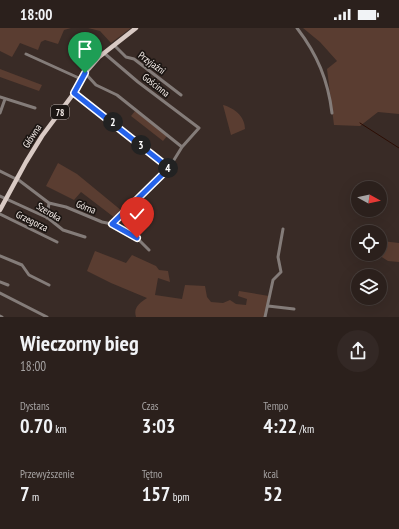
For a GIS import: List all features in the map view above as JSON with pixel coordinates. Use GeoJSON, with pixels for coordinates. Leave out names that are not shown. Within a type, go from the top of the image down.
{"type":"FeatureCollection","features":[{"type":"Feature","properties":{"kind":"main road","name":"Główna"},"geometry":{"type":"LineString","coordinates":[[0,210],[16,179],[42,136],[74,93],[85,73],[104,53],[136,28]]}},
{"type":"Feature","properties":{"kind":"street"},"geometry":{"type":"LineString","coordinates":[[296,28],[323,72],[330,94],[332,113]]}},
{"type":"Feature","properties":{"kind":"street","name":"Przyjaźni"},"geometry":{"type":"LineString","coordinates":[[114,45],[126,57],[134,58],[182,95]]}},
{"type":"Feature","properties":{"kind":"street","name":"Gościnna"},"geometry":{"type":"LineString","coordinates":[[104,53],[138,82],[199,128],[182,147]]}},
{"type":"Feature","properties":{"kind":"street"},"geometry":{"type":"LineString","coordinates":[[26,54],[81,79]]}},
{"type":"Feature","properties":{"kind":"street"},"geometry":{"type":"LineString","coordinates":[[85,73],[96,85],[116,95],[182,147],[169,168],[112,224]]}},
{"type":"Feature","properties":{"kind":"street"},"geometry":{"type":"LineString","coordinates":[[74,93],[169,168]]}},
{"type":"Feature","properties":{"kind":"street"},"geometry":{"type":"LineString","coordinates":[[0,97],[35,108]]}},
{"type":"Feature","properties":{"kind":"street"},"geometry":{"type":"LineString","coordinates":[[0,112],[5,99]]}},
{"type":"Feature","properties":{"kind":"street","name":"Górna"},"geometry":{"type":"LineString","coordinates":[[0,171],[16,179],[49,203],[66,207],[102,222],[112,224],[137,238],[149,250]]}},
{"type":"Feature","properties":{"kind":"street","name":"Szeroka"},"geometry":{"type":"LineString","coordinates":[[0,196],[47,218],[63,230],[85,237]]}},
{"type":"Feature","properties":{"kind":"street"},"geometry":{"type":"LineString","coordinates":[[47,218],[49,203]]}},
{"type":"Feature","properties":{"kind":"street","name":"Grzegorza"},"geometry":{"type":"LineString","coordinates":[[0,214],[57,242]]}},
{"type":"Feature","properties":{"kind":"street"},"geometry":{"type":"LineString","coordinates":[[265,317],[273,280],[281,272],[278,257],[283,229]]}},
{"type":"Feature","properties":{"kind":"street"},"geometry":{"type":"LineString","coordinates":[[0,256],[22,265],[29,275],[49,285]]}},
{"type":"Feature","properties":{"kind":"street"},"geometry":{"type":"LineString","coordinates":[[0,282],[8,285]]}},
{"type":"Feature","properties":{"kind":"street"},"geometry":{"type":"LineString","coordinates":[[0,293],[48,317]]}},
{"type":"Feature","properties":{"kind":"street"},"geometry":{"type":"LineString","coordinates":[[268,306],[294,309]]}},
{"type":"Feature","properties":{"kind":"shaded area"},"geometry":{"type":"Polygon","coordinates":[[[0,28],[71,28],[64,30],[58,44],[45,40],[41,42],[38,50],[20,43],[12,57],[0,51],[0,28]]]}},
{"type":"Feature","properties":{"kind":"shaded area"},"geometry":{"type":"Polygon","coordinates":[[[88,28],[131,28],[111,43],[100,31],[88,28]]]}},
{"type":"Feature","properties":{"kind":"shaded area"},"geometry":{"type":"Polygon","coordinates":[[[303,28],[399,28],[399,114],[378,112],[360,126],[334,125],[327,69],[337,61],[320,42],[303,28]]]}},
{"type":"Feature","properties":{"kind":"shaded area"},"geometry":{"type":"Polygon","coordinates":[[[0,69],[42,85],[39,91],[0,77],[0,69]]]}},
{"type":"Feature","properties":{"kind":"shaded area"},"geometry":{"type":"Polygon","coordinates":[[[223,105],[235,110],[241,116],[245,124],[245,129],[231,135],[223,105]]]}},
{"type":"Feature","properties":{"kind":"shaded area"},"geometry":{"type":"Polygon","coordinates":[[[135,111],[167,136],[163,141],[131,116],[135,111]]]}},
{"type":"Feature","properties":{"kind":"shaded area"},"geometry":{"type":"Polygon","coordinates":[[[58,163],[77,174],[122,211],[115,218],[81,192],[74,200],[46,186],[58,163]]]}},
{"type":"Feature","properties":{"kind":"shaded area"},"geometry":{"type":"Polygon","coordinates":[[[387,242],[399,243],[399,262],[388,261],[387,242]]]}},
{"type":"Feature","properties":{"kind":"shaded area"},"geometry":{"type":"Polygon","coordinates":[[[95,251],[126,263],[132,255],[156,266],[159,270],[168,271],[170,282],[158,278],[155,295],[182,299],[185,285],[205,286],[207,297],[211,302],[223,303],[230,300],[236,304],[246,305],[247,299],[238,296],[239,291],[269,296],[265,317],[136,317],[136,308],[147,298],[87,271],[95,251]]]}},
{"type":"Feature","properties":{"kind":"waterway"},"geometry":{"type":"LineString","coordinates":[[360,123],[399,148]]}},
{"type":"Feature","properties":{"kind":"route"},"geometry":{"type":"LineString","coordinates":[[85,73],[74,93],[169,168],[112,224],[137,238]]}}]}
